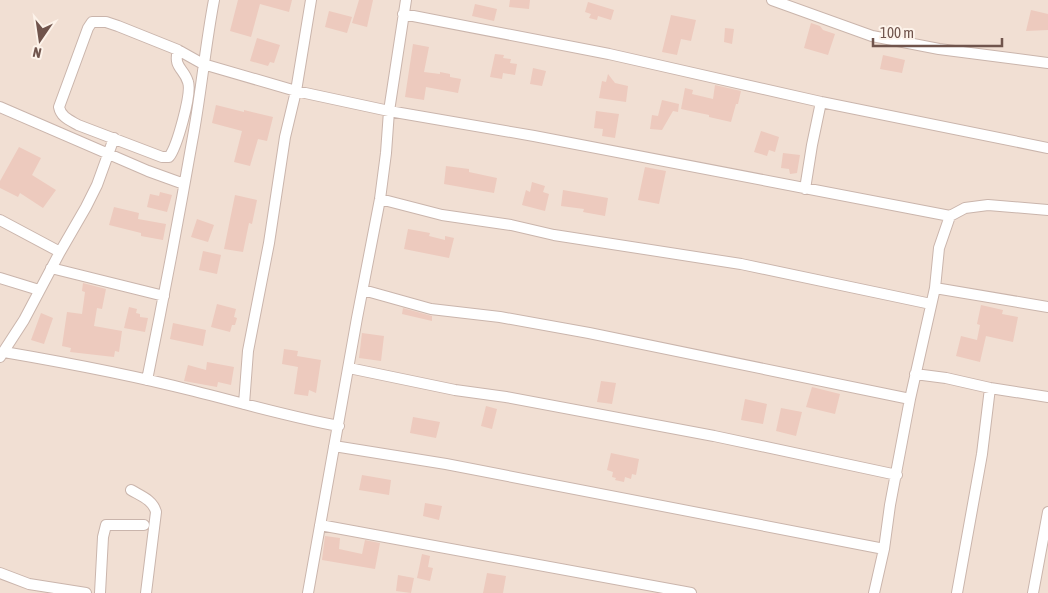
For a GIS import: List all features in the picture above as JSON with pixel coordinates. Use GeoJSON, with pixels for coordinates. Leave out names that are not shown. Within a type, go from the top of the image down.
{"type":"FeatureCollection","features":[{"type":"Feature","properties":{"kind":"street"},"geometry":{"type":"LineString","coordinates":[[147,380],[200,99],[203,64],[214,0]]}},
{"type":"Feature","properties":{"kind":"street"},"geometry":{"type":"LineString","coordinates":[[244,404],[248,352],[270,243],[285,137],[296,91],[311,0]]}},
{"type":"Feature","properties":{"kind":"street"},"geometry":{"type":"LineString","coordinates":[[308,593],[380,199],[389,111],[406,0]]}},
{"type":"Feature","properties":{"kind":"street"},"geometry":{"type":"LineString","coordinates":[[772,0],[872,36],[940,48],[1048,62]]}},
{"type":"Feature","properties":{"kind":"street"},"geometry":{"type":"LineString","coordinates":[[403,14],[609,54],[820,102],[1048,148]]}},
{"type":"Feature","properties":{"kind":"street"},"geometry":{"type":"LineString","coordinates":[[178,50],[176,60],[189,84],[188,97],[173,152],[169,157],[162,157],[78,125],[60,113],[59,107],[89,25],[92,22],[106,22],[178,50],[203,64],[296,91],[389,111],[544,138],[950,216],[965,208],[988,205],[1048,210]]}},
{"type":"Feature","properties":{"kind":"street"},"geometry":{"type":"LineString","coordinates":[[805,189],[820,102]]}},
{"type":"Feature","properties":{"kind":"street"},"geometry":{"type":"LineString","coordinates":[[0,107],[148,172],[184,184]]}},
{"type":"Feature","properties":{"kind":"street"},"geometry":{"type":"LineString","coordinates":[[114,138],[97,185],[86,207],[2,354],[106,370],[300,419],[339,426]]}},
{"type":"Feature","properties":{"kind":"street"},"geometry":{"type":"LineString","coordinates":[[380,199],[442,215],[511,225],[554,235],[741,264],[931,304]]}},
{"type":"Feature","properties":{"kind":"street"},"geometry":{"type":"LineString","coordinates":[[874,593],[884,549],[890,505],[915,374],[935,288],[939,248],[950,216]]}},
{"type":"Feature","properties":{"kind":"street"},"geometry":{"type":"LineString","coordinates":[[0,220],[60,252]]}},
{"type":"Feature","properties":{"kind":"street"},"geometry":{"type":"LineString","coordinates":[[51,268],[164,296]]}},
{"type":"Feature","properties":{"kind":"street"},"geometry":{"type":"LineString","coordinates":[[0,278],[39,290]]}},
{"type":"Feature","properties":{"kind":"street"},"geometry":{"type":"LineString","coordinates":[[935,288],[1048,307]]}},
{"type":"Feature","properties":{"kind":"street"},"geometry":{"type":"LineString","coordinates":[[363,290],[432,309],[500,317],[589,333],[910,399]]}},
{"type":"Feature","properties":{"kind":"street"},"geometry":{"type":"LineString","coordinates":[[349,368],[455,390],[506,397],[714,436],[897,475]]}},
{"type":"Feature","properties":{"kind":"street"},"geometry":{"type":"LineString","coordinates":[[915,374],[946,378],[1048,398]]}},
{"type":"Feature","properties":{"kind":"street"},"geometry":{"type":"LineString","coordinates":[[956,593],[982,454],[990,388]]}},
{"type":"Feature","properties":{"kind":"street"},"geometry":{"type":"LineString","coordinates":[[334,446],[446,464],[884,549]]}},
{"type":"Feature","properties":{"kind":"street"},"geometry":{"type":"LineString","coordinates":[[131,490],[152,504],[156,512],[146,593]]}},
{"type":"Feature","properties":{"kind":"street"},"geometry":{"type":"LineString","coordinates":[[1033,593],[1048,512]]}},
{"type":"Feature","properties":{"kind":"street"},"geometry":{"type":"LineString","coordinates":[[100,593],[103,537],[106,525],[144,524]]}},
{"type":"Feature","properties":{"kind":"street"},"geometry":{"type":"LineString","coordinates":[[320,525],[691,593]]}},
{"type":"Feature","properties":{"kind":"street"},"geometry":{"type":"LineString","coordinates":[[0,573],[29,584],[86,593]]}},
{"type":"Feature","properties":{"kind":"shaded area"},"geometry":{"type":"Polygon","coordinates":[[[0,0],[1048,0],[1048,593],[0,593],[0,0]]]}},
{"type":"Feature","properties":{"kind":"building"},"geometry":{"type":"Polygon","coordinates":[[[238,0],[292,0],[289,12],[260,4],[251,37],[230,31],[238,0]]]}},
{"type":"Feature","properties":{"kind":"building"},"geometry":{"type":"Polygon","coordinates":[[[359,0],[373,0],[367,27],[352,23],[359,0]]]}},
{"type":"Feature","properties":{"kind":"building"},"geometry":{"type":"Polygon","coordinates":[[[510,0],[530,0],[529,9],[509,7],[510,0]]]}},
{"type":"Feature","properties":{"kind":"building"},"geometry":{"type":"Polygon","coordinates":[[[588,2],[614,10],[611,20],[598,16],[597,20],[589,18],[591,14],[585,12],[588,2]]]}},
{"type":"Feature","properties":{"kind":"building"},"geometry":{"type":"Polygon","coordinates":[[[475,4],[497,9],[494,21],[472,16],[475,4]]]}},
{"type":"Feature","properties":{"kind":"building"},"geometry":{"type":"Polygon","coordinates":[[[1031,10],[1048,14],[1048,30],[1026,31],[1031,10]]]}},
{"type":"Feature","properties":{"kind":"building"},"geometry":{"type":"Polygon","coordinates":[[[329,11],[352,17],[347,33],[325,27],[329,11]]]}},
{"type":"Feature","properties":{"kind":"building"},"geometry":{"type":"Polygon","coordinates":[[[671,15],[696,20],[691,41],[681,39],[677,55],[662,52],[671,15]]]}},
{"type":"Feature","properties":{"kind":"building"},"geometry":{"type":"Polygon","coordinates":[[[811,23],[835,34],[828,55],[804,48],[811,23]]]}},
{"type":"Feature","properties":{"kind":"building"},"geometry":{"type":"Polygon","coordinates":[[[725,28],[734,29],[732,44],[724,42],[725,28]]]}},
{"type":"Feature","properties":{"kind":"building"},"geometry":{"type":"Polygon","coordinates":[[[257,38],[280,45],[274,63],[270,62],[268,66],[250,61],[257,38]]]}},
{"type":"Feature","properties":{"kind":"building"},"geometry":{"type":"Polygon","coordinates":[[[413,44],[429,47],[424,72],[440,74],[440,72],[450,74],[450,77],[461,79],[458,93],[426,87],[424,100],[405,97],[413,44]]]}},
{"type":"Feature","properties":{"kind":"building"},"geometry":{"type":"Polygon","coordinates":[[[495,54],[504,55],[503,58],[511,59],[510,63],[517,64],[515,75],[503,73],[502,79],[490,77],[495,54]]]}},
{"type":"Feature","properties":{"kind":"building"},"geometry":{"type":"Polygon","coordinates":[[[883,55],[905,60],[902,73],[880,69],[883,55]]]}},
{"type":"Feature","properties":{"kind":"building"},"geometry":{"type":"Polygon","coordinates":[[[533,68],[546,71],[542,86],[530,84],[533,68]]]}},
{"type":"Feature","properties":{"kind":"building"},"geometry":{"type":"Polygon","coordinates":[[[608,74],[615,83],[628,86],[626,102],[599,98],[602,81],[606,82],[608,74]]]}},
{"type":"Feature","properties":{"kind":"building"},"geometry":{"type":"Polygon","coordinates":[[[715,85],[741,91],[731,122],[681,109],[685,88],[693,90],[692,94],[713,99],[715,85]]]}},
{"type":"Feature","properties":{"kind":"building"},"geometry":{"type":"Polygon","coordinates":[[[662,100],[679,104],[678,112],[673,111],[662,130],[650,129],[652,115],[658,116],[662,100]]]}},
{"type":"Feature","properties":{"kind":"building"},"geometry":{"type":"Polygon","coordinates":[[[216,105],[273,117],[267,141],[258,139],[250,166],[234,162],[242,131],[212,123],[216,105]]]}},
{"type":"Feature","properties":{"kind":"building"},"geometry":{"type":"Polygon","coordinates":[[[596,111],[619,114],[615,138],[602,136],[603,129],[594,128],[596,111]]]}},
{"type":"Feature","properties":{"kind":"building"},"geometry":{"type":"Polygon","coordinates":[[[761,131],[779,137],[775,152],[769,150],[767,156],[754,152],[761,131]]]}},
{"type":"Feature","properties":{"kind":"building"},"geometry":{"type":"Polygon","coordinates":[[[19,147],[41,158],[32,175],[56,190],[43,208],[20,193],[18,197],[0,188],[0,181],[19,147]]]}},
{"type":"Feature","properties":{"kind":"building"},"geometry":{"type":"Polygon","coordinates":[[[783,153],[800,155],[797,173],[790,174],[789,169],[781,168],[783,153]]]}},
{"type":"Feature","properties":{"kind":"building"},"geometry":{"type":"Polygon","coordinates":[[[446,166],[469,169],[469,172],[497,178],[494,193],[444,184],[446,166]]]}},
{"type":"Feature","properties":{"kind":"building"},"geometry":{"type":"Polygon","coordinates":[[[645,167],[666,171],[659,204],[638,200],[645,167]]]}},
{"type":"Feature","properties":{"kind":"building"},"geometry":{"type":"Polygon","coordinates":[[[532,182],[545,186],[543,192],[549,194],[545,211],[522,205],[526,190],[530,192],[532,182]]]}},
{"type":"Feature","properties":{"kind":"building"},"geometry":{"type":"Polygon","coordinates":[[[563,190],[608,198],[605,216],[583,212],[584,209],[561,206],[563,190]]]}},
{"type":"Feature","properties":{"kind":"building"},"geometry":{"type":"Polygon","coordinates":[[[160,192],[172,195],[167,212],[147,207],[150,194],[159,196],[160,192]]]}},
{"type":"Feature","properties":{"kind":"building"},"geometry":{"type":"Polygon","coordinates":[[[235,195],[257,200],[252,224],[249,223],[243,252],[224,249],[235,195]]]}},
{"type":"Feature","properties":{"kind":"building"},"geometry":{"type":"Polygon","coordinates":[[[114,207],[139,213],[138,219],[166,224],[163,240],[141,236],[141,233],[109,225],[114,207]]]}},
{"type":"Feature","properties":{"kind":"building"},"geometry":{"type":"Polygon","coordinates":[[[197,219],[214,225],[208,242],[191,237],[197,219]]]}},
{"type":"Feature","properties":{"kind":"building"},"geometry":{"type":"Polygon","coordinates":[[[408,229],[430,233],[429,236],[445,240],[445,236],[454,238],[449,258],[404,249],[408,229]]]}},
{"type":"Feature","properties":{"kind":"building"},"geometry":{"type":"Polygon","coordinates":[[[203,251],[221,255],[217,274],[199,270],[203,251]]]}},
{"type":"Feature","properties":{"kind":"building"},"geometry":{"type":"Polygon","coordinates":[[[83,283],[106,289],[102,309],[97,308],[94,326],[122,331],[119,352],[115,351],[114,357],[70,352],[71,348],[62,346],[67,312],[82,314],[85,292],[82,291],[83,283]]]}},
{"type":"Feature","properties":{"kind":"building"},"geometry":{"type":"Polygon","coordinates":[[[217,304],[236,309],[234,317],[237,318],[230,332],[211,327],[217,304]]]}},
{"type":"Feature","properties":{"kind":"building"},"geometry":{"type":"Polygon","coordinates":[[[981,305],[1003,310],[1002,314],[1018,317],[1013,342],[986,336],[980,362],[956,356],[961,336],[977,340],[980,325],[977,324],[981,305]]]}},
{"type":"Feature","properties":{"kind":"building"},"geometry":{"type":"Polygon","coordinates":[[[129,307],[137,309],[136,313],[140,314],[140,317],[148,318],[145,332],[124,328],[129,307]]]}},
{"type":"Feature","properties":{"kind":"building"},"geometry":{"type":"Polygon","coordinates":[[[403,308],[432,316],[432,321],[402,314],[403,308]]]}},
{"type":"Feature","properties":{"kind":"building"},"geometry":{"type":"Polygon","coordinates":[[[41,313],[53,318],[44,344],[31,340],[41,313]]]}},
{"type":"Feature","properties":{"kind":"building"},"geometry":{"type":"Polygon","coordinates":[[[173,323],[206,330],[203,346],[170,339],[173,323]]]}},
{"type":"Feature","properties":{"kind":"building"},"geometry":{"type":"Polygon","coordinates":[[[362,333],[384,336],[381,361],[359,358],[362,333]]]}},
{"type":"Feature","properties":{"kind":"building"},"geometry":{"type":"Polygon","coordinates":[[[284,349],[298,351],[297,356],[321,360],[316,393],[309,390],[308,396],[294,394],[298,367],[282,364],[284,349]]]}},
{"type":"Feature","properties":{"kind":"building"},"geometry":{"type":"Polygon","coordinates":[[[207,362],[234,367],[231,385],[218,382],[217,387],[184,381],[188,365],[206,370],[207,362]]]}},
{"type":"Feature","properties":{"kind":"building"},"geometry":{"type":"Polygon","coordinates":[[[601,381],[616,383],[612,404],[597,402],[601,381]]]}},
{"type":"Feature","properties":{"kind":"building"},"geometry":{"type":"Polygon","coordinates":[[[812,387],[840,394],[835,414],[806,407],[812,387]]]}},
{"type":"Feature","properties":{"kind":"building"},"geometry":{"type":"Polygon","coordinates":[[[745,399],[767,404],[763,424],[741,420],[745,399]]]}},
{"type":"Feature","properties":{"kind":"building"},"geometry":{"type":"Polygon","coordinates":[[[486,406],[497,409],[492,429],[481,426],[486,406]]]}},
{"type":"Feature","properties":{"kind":"building"},"geometry":{"type":"Polygon","coordinates":[[[781,408],[802,412],[796,436],[776,431],[781,408]]]}},
{"type":"Feature","properties":{"kind":"building"},"geometry":{"type":"Polygon","coordinates":[[[413,417],[440,422],[436,438],[410,433],[413,417]]]}},
{"type":"Feature","properties":{"kind":"building"},"geometry":{"type":"Polygon","coordinates":[[[611,453],[639,459],[636,475],[632,474],[631,479],[625,477],[624,482],[615,480],[616,478],[612,477],[613,472],[607,470],[611,453]]]}},
{"type":"Feature","properties":{"kind":"building"},"geometry":{"type":"Polygon","coordinates":[[[362,475],[391,480],[389,495],[359,490],[362,475]]]}},
{"type":"Feature","properties":{"kind":"building"},"geometry":{"type":"Polygon","coordinates":[[[425,503],[442,506],[439,520],[423,516],[425,503]]]}},
{"type":"Feature","properties":{"kind":"building"},"geometry":{"type":"Polygon","coordinates":[[[325,536],[340,538],[339,549],[362,554],[365,540],[380,543],[375,569],[322,560],[325,536]]]}},
{"type":"Feature","properties":{"kind":"building"},"geometry":{"type":"Polygon","coordinates":[[[422,554],[430,556],[428,567],[433,568],[430,581],[417,578],[422,554]]]}},
{"type":"Feature","properties":{"kind":"building"},"geometry":{"type":"Polygon","coordinates":[[[487,573],[506,576],[503,593],[483,593],[487,573]]]}},
{"type":"Feature","properties":{"kind":"building"},"geometry":{"type":"Polygon","coordinates":[[[398,575],[414,578],[411,593],[396,591],[398,575]]]}}]}
